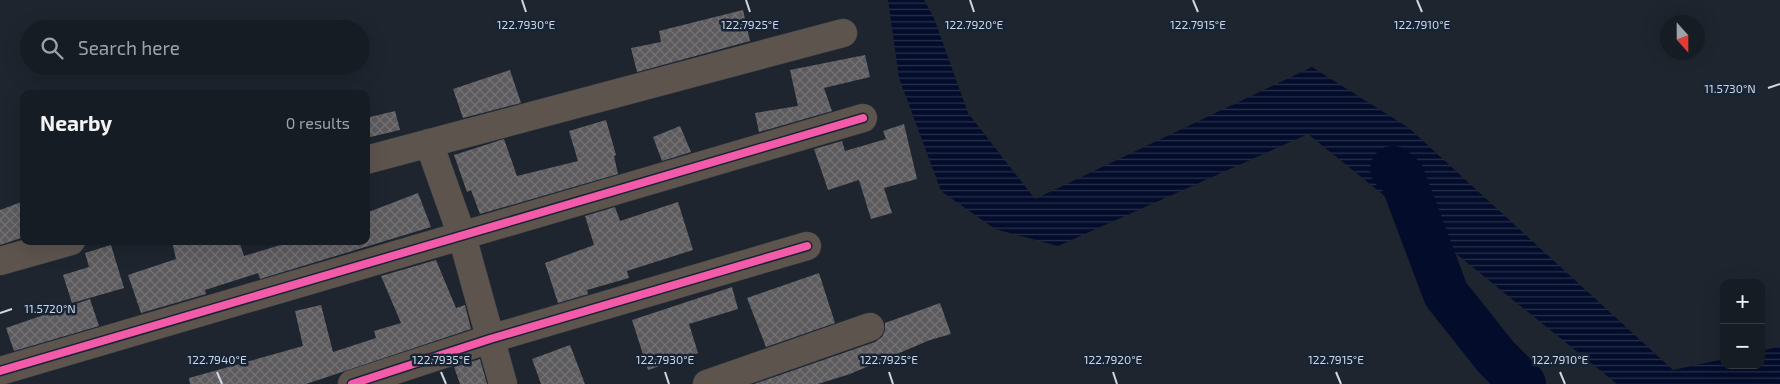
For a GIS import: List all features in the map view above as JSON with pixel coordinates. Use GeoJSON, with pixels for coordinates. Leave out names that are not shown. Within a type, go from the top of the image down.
{"type":"FeatureCollection","features":[{"type":"Feature","properties":{"kind":"street"},"geometry":{"type":"LineString","coordinates":[[370,159],[843,33]]}},
{"type":"Feature","properties":{"kind":"street"},"geometry":{"type":"LineString","coordinates":[[0,371],[864,118]]}},
{"type":"Feature","properties":{"kind":"street"},"geometry":{"type":"LineString","coordinates":[[429,143],[462,236],[504,384]]}},
{"type":"Feature","properties":{"kind":"street"},"geometry":{"type":"LineString","coordinates":[[0,261],[57,245]]}},
{"type":"Feature","properties":{"kind":"street"},"geometry":{"type":"LineString","coordinates":[[352,384],[490,339],[807,246]]}},
{"type":"Feature","properties":{"kind":"street"},"geometry":{"type":"LineString","coordinates":[[707,384],[870,326]]}},
{"type":"Feature","properties":{"kind":"water"},"geometry":{"type":"Polygon","coordinates":[[[888,0],[924,0],[934,18],[968,113],[1035,199],[1312,67],[1409,128],[1673,370],[1720,360],[1720,369],[1765,369],[1765,350],[1780,346],[1780,384],[1617,384],[1308,134],[1058,246],[995,229],[941,191],[899,78],[888,0]]]}},
{"type":"Feature","properties":{"kind":"building"},"geometry":{"type":"Polygon","coordinates":[[[743,10],[750,41],[637,72],[631,48],[661,42],[659,31],[743,10]]]}},
{"type":"Feature","properties":{"kind":"building"},"geometry":{"type":"Polygon","coordinates":[[[865,55],[870,77],[824,88],[832,111],[759,132],[755,113],[798,106],[790,70],[865,55]]]}},
{"type":"Feature","properties":{"kind":"building"},"geometry":{"type":"Polygon","coordinates":[[[510,70],[521,103],[463,118],[453,89],[510,70]]]}},
{"type":"Feature","properties":{"kind":"building"},"geometry":{"type":"Polygon","coordinates":[[[395,111],[400,130],[370,137],[370,117],[395,111]]]}},
{"type":"Feature","properties":{"kind":"building"},"geometry":{"type":"Polygon","coordinates":[[[606,120],[616,155],[614,156],[618,174],[480,214],[471,190],[467,192],[454,155],[504,139],[517,176],[578,161],[569,131],[606,120]]]}},
{"type":"Feature","properties":{"kind":"building"},"geometry":{"type":"Polygon","coordinates":[[[904,124],[917,179],[884,188],[892,213],[871,219],[859,180],[828,190],[814,149],[842,141],[845,151],[886,139],[883,131],[904,124]]]}},
{"type":"Feature","properties":{"kind":"building"},"geometry":{"type":"Polygon","coordinates":[[[680,126],[691,152],[662,161],[653,137],[680,126]]]}},
{"type":"Feature","properties":{"kind":"building"},"geometry":{"type":"Polygon","coordinates":[[[418,193],[431,227],[260,279],[258,273],[205,290],[206,294],[141,313],[128,275],[176,259],[173,245],[240,245],[244,256],[281,245],[370,245],[370,211],[418,193]]]}},
{"type":"Feature","properties":{"kind":"building"},"geometry":{"type":"Polygon","coordinates":[[[20,202],[20,238],[0,245],[0,210],[20,202]]]}},
{"type":"Feature","properties":{"kind":"building"},"geometry":{"type":"Polygon","coordinates":[[[678,202],[693,250],[627,271],[629,278],[587,290],[588,294],[558,303],[545,263],[594,245],[585,216],[615,207],[620,221],[678,202]]]}},
{"type":"Feature","properties":{"kind":"building"},"geometry":{"type":"Polygon","coordinates":[[[111,245],[124,288],[72,303],[63,275],[89,267],[85,253],[111,245]]]}},
{"type":"Feature","properties":{"kind":"building"},"geometry":{"type":"Polygon","coordinates":[[[436,260],[456,308],[465,305],[471,329],[306,384],[190,384],[189,378],[303,346],[295,311],[321,305],[333,352],[376,338],[374,331],[401,323],[381,276],[436,260]]]}},
{"type":"Feature","properties":{"kind":"building"},"geometry":{"type":"Polygon","coordinates":[[[819,273],[835,323],[766,347],[747,298],[819,273]]]}},
{"type":"Feature","properties":{"kind":"building"},"geometry":{"type":"Polygon","coordinates":[[[732,287],[738,309],[689,324],[698,353],[648,370],[632,320],[732,287]]]}},
{"type":"Feature","properties":{"kind":"building"},"geometry":{"type":"Polygon","coordinates":[[[90,299],[99,326],[14,351],[6,328],[90,299]]]}},
{"type":"Feature","properties":{"kind":"building"},"geometry":{"type":"Polygon","coordinates":[[[940,303],[951,334],[930,340],[850,374],[818,384],[754,384],[875,342],[882,337],[885,323],[940,303]]]}},
{"type":"Feature","properties":{"kind":"building"},"geometry":{"type":"Polygon","coordinates":[[[570,345],[585,384],[541,384],[532,359],[570,345]]]}},
{"type":"Feature","properties":{"kind":"building"},"geometry":{"type":"Polygon","coordinates":[[[480,359],[487,384],[460,384],[454,367],[480,359]]]}},
{"type":"Feature","properties":{"kind":"waterway"},"geometry":{"type":"LineString","coordinates":[[1393,169],[1402,177],[1446,294],[1496,357],[1523,384]]}},
{"type":"Feature","properties":{"kind":"cycle path"},"geometry":{"type":"LineString","coordinates":[[0,371],[863,118]]}},
{"type":"Feature","properties":{"kind":"cycle path"},"geometry":{"type":"LineString","coordinates":[[352,384],[490,339],[807,246]]}}]}
